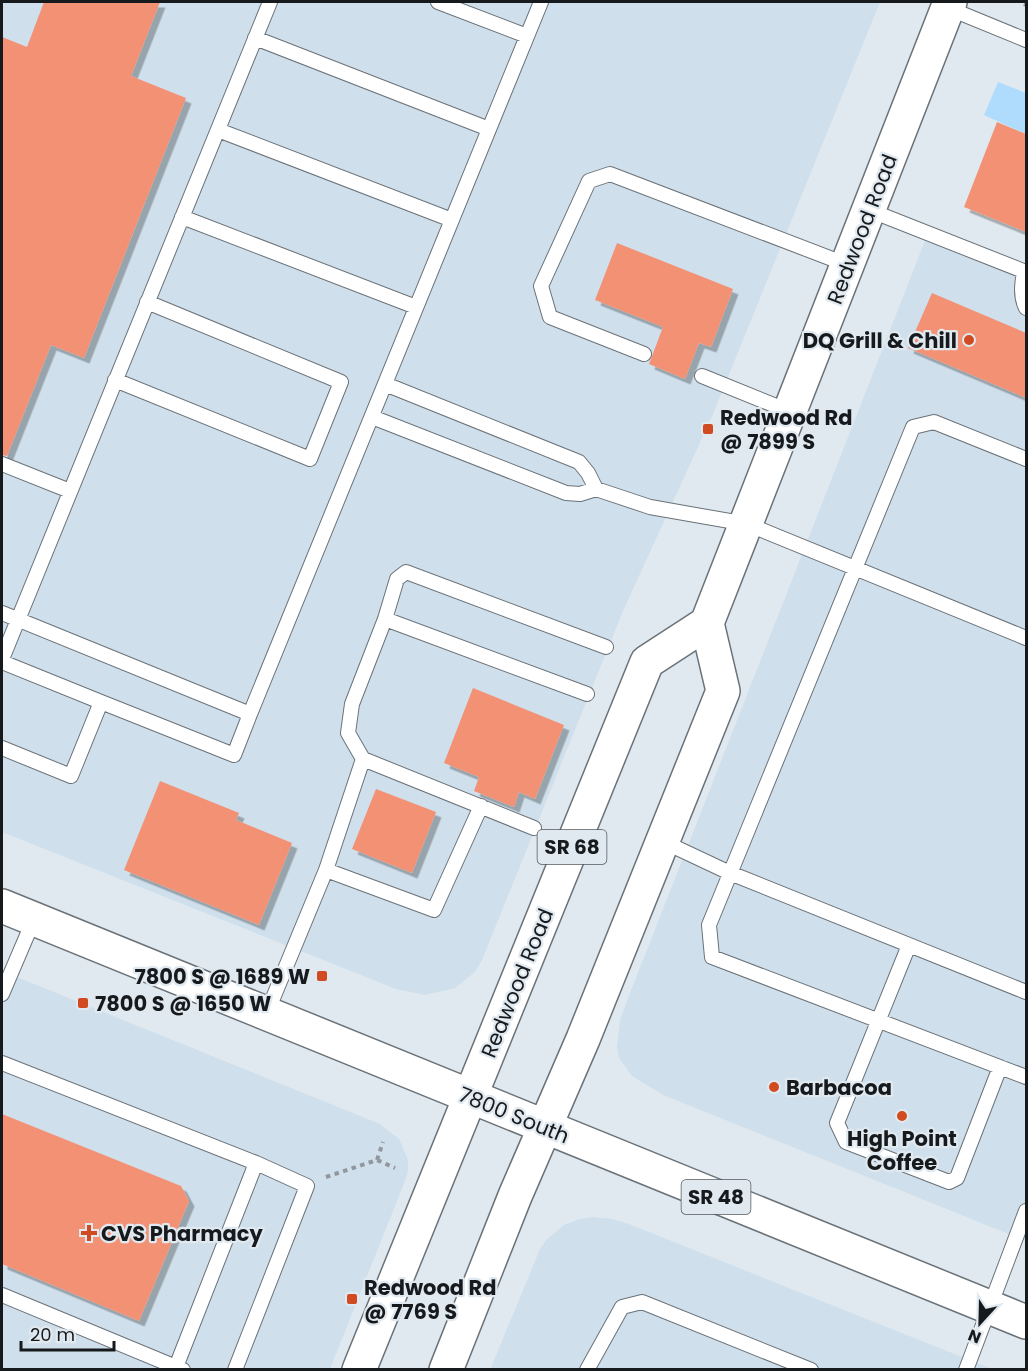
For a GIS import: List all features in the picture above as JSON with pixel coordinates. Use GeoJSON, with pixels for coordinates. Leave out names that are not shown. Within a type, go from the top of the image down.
{"type":"FeatureCollection","features":[{"type":"Feature","properties":{"kind":"main road","name":"Redwood Road"},"geometry":{"type":"LineString","coordinates":[[359,1370],[647,662],[707,623],[949,5]]}},
{"type":"Feature","properties":{"kind":"main road"},"geometry":{"type":"LineString","coordinates":[[446,1370],[515,1196],[583,1039],[723,691],[707,623]]}},
{"type":"Feature","properties":{"kind":"main road","name":"7800 South"},"geometry":{"type":"LineString","coordinates":[[2,906],[1026,1322]]}},
{"type":"Feature","properties":{"kind":"lane"},"geometry":{"type":"LineString","coordinates":[[270,2],[2,661],[234,754],[541,2]]}},
{"type":"Feature","properties":{"kind":"lane"},"geometry":{"type":"LineString","coordinates":[[438,2],[527,36]]}},
{"type":"Feature","properties":{"kind":"lane"},"geometry":{"type":"LineString","coordinates":[[949,5],[1026,40]]}},
{"type":"Feature","properties":{"kind":"lane"},"geometry":{"type":"LineString","coordinates":[[255,38],[489,129]]}},
{"type":"Feature","properties":{"kind":"lane"},"geometry":{"type":"LineString","coordinates":[[218,130],[452,220]]}},
{"type":"Feature","properties":{"kind":"lane"},"geometry":{"type":"LineString","coordinates":[[644,354],[550,317],[541,286],[590,181],[610,174],[848,265]]}},
{"type":"Feature","properties":{"kind":"lane"},"geometry":{"type":"LineString","coordinates":[[869,210],[1025,272],[1022,290],[1026,308]]}},
{"type":"Feature","properties":{"kind":"lane"},"geometry":{"type":"LineString","coordinates":[[182,217],[416,307]]}},
{"type":"Feature","properties":{"kind":"lane"},"geometry":{"type":"LineString","coordinates":[[116,380],[310,459],[337,393],[341,382],[147,302]]}},
{"type":"Feature","properties":{"kind":"lane"},"geometry":{"type":"LineString","coordinates":[[702,376],[791,412]]}},
{"type":"Feature","properties":{"kind":"lane"},"geometry":{"type":"LineString","coordinates":[[385,384],[579,462],[596,489]]}},
{"type":"Feature","properties":{"kind":"lane"},"geometry":{"type":"LineString","coordinates":[[372,417],[566,493],[580,494],[596,489],[650,507],[747,525],[1026,638]]}},
{"type":"Feature","properties":{"kind":"lane"},"geometry":{"type":"LineString","coordinates":[[1026,459],[934,422],[913,427],[709,925],[712,957],[1026,1077]]}},
{"type":"Feature","properties":{"kind":"lane"},"geometry":{"type":"LineString","coordinates":[[2,464],[70,491]]}},
{"type":"Feature","properties":{"kind":"lane"},"geometry":{"type":"LineString","coordinates":[[534,828],[363,759],[348,734],[352,704],[385,619],[397,579],[406,572],[606,647]]}},
{"type":"Feature","properties":{"kind":"lane"},"geometry":{"type":"LineString","coordinates":[[2,613],[250,714]]}},
{"type":"Feature","properties":{"kind":"lane"},"geometry":{"type":"LineString","coordinates":[[385,619],[587,694]]}},
{"type":"Feature","properties":{"kind":"lane"},"geometry":{"type":"LineString","coordinates":[[2,748],[71,776],[101,702]]}},
{"type":"Feature","properties":{"kind":"lane"},"geometry":{"type":"LineString","coordinates":[[266,1015],[326,870],[363,759]]}},
{"type":"Feature","properties":{"kind":"lane"},"geometry":{"type":"LineString","coordinates":[[326,870],[434,910],[481,806]]}},
{"type":"Feature","properties":{"kind":"lane"},"geometry":{"type":"LineString","coordinates":[[662,841],[730,873],[1026,992]]}},
{"type":"Feature","properties":{"kind":"lane"},"geometry":{"type":"LineString","coordinates":[[2,994],[34,919]]}},
{"type":"Feature","properties":{"kind":"lane"},"geometry":{"type":"LineString","coordinates":[[909,945],[837,1123],[846,1142],[949,1182],[957,1178],[1000,1067]]}},
{"type":"Feature","properties":{"kind":"lane"},"geometry":{"type":"LineString","coordinates":[[2,1063],[256,1163],[307,1186],[235,1370]]}},
{"type":"Feature","properties":{"kind":"lane"},"geometry":{"type":"LineString","coordinates":[[2,1295],[179,1368],[256,1163]]}},
{"type":"Feature","properties":{"kind":"lane"},"geometry":{"type":"LineString","coordinates":[[966,1370],[1026,1211]]}},
{"type":"Feature","properties":{"kind":"lane"},"geometry":{"type":"LineString","coordinates":[[587,1370],[622,1307],[642,1302],[811,1370]]}},
{"type":"Feature","properties":{"kind":"path"},"geometry":{"type":"LineString","coordinates":[[376,1160],[383,1142]]}},
{"type":"Feature","properties":{"kind":"path"},"geometry":{"type":"LineString","coordinates":[[321,1179],[376,1160],[395,1168]]}},
{"type":"Feature","properties":{"kind":"shaded area"},"geometry":{"type":"Polygon","coordinates":[[[2,2],[880,2],[713,414],[623,611],[482,960],[475,972],[455,988],[425,995],[396,989],[2,832],[2,2]]]}},
{"type":"Feature","properties":{"kind":"shaded area"},"geometry":{"type":"Polygon","coordinates":[[[998,82],[1026,93],[1026,134],[984,115],[998,82]]]}},
{"type":"Feature","properties":{"kind":"shaded area"},"geometry":{"type":"Polygon","coordinates":[[[930,228],[1026,267],[1026,1241],[663,1095],[632,1076],[619,1058],[617,1047],[620,1020],[625,1006],[930,228]]]}},
{"type":"Feature","properties":{"kind":"shaded area"},"geometry":{"type":"Polygon","coordinates":[[[2,971],[380,1124],[399,1139],[408,1160],[405,1181],[330,1369],[2,1369],[2,971]]]}},
{"type":"Feature","properties":{"kind":"shaded area"},"geometry":{"type":"Polygon","coordinates":[[[593,1217],[629,1224],[992,1369],[490,1370],[540,1249],[546,1240],[564,1225],[593,1217]]]}},
{"type":"Feature","properties":{"kind":"building"},"geometry":{"type":"Polygon","coordinates":[[[44,2],[160,2],[131,76],[186,98],[84,358],[51,345],[7,456],[2,455],[2,37],[27,47],[44,2]]]}},
{"type":"Feature","properties":{"kind":"building"},"geometry":{"type":"Polygon","coordinates":[[[997,122],[1026,134],[1026,232],[964,207],[997,122]]]}},
{"type":"Feature","properties":{"kind":"building"},"geometry":{"type":"Polygon","coordinates":[[[617,243],[733,289],[711,347],[699,343],[685,379],[649,364],[663,327],[595,300],[617,243]]]}},
{"type":"Feature","properties":{"kind":"building","name":"DQ Grill & Chill"},"geometry":{"type":"Polygon","coordinates":[[[932,293],[1026,333],[1026,398],[908,348],[932,293]]]}},
{"type":"Feature","properties":{"kind":"building"},"geometry":{"type":"Polygon","coordinates":[[[473,688],[564,725],[535,799],[519,792],[514,807],[474,791],[479,777],[444,763],[473,688]]]}},
{"type":"Feature","properties":{"kind":"building"},"geometry":{"type":"Polygon","coordinates":[[[160,781],[239,813],[236,820],[292,843],[259,925],[124,870],[160,781]]]}},
{"type":"Feature","properties":{"kind":"building"},"geometry":{"type":"Polygon","coordinates":[[[376,789],[436,812],[412,873],[352,849],[376,789]]]}},
{"type":"Feature","properties":{"kind":"building","name":"CVS Pharmacy"},"geometry":{"type":"Polygon","coordinates":[[[2,1114],[181,1186],[189,1201],[139,1321],[2,1264],[2,1114]]]}},
{"type":"Feature","properties":{"kind":"place","name":"DQ Grill & Chill"},"geometry":{"type":"Point","coordinates":[969,340]}},
{"type":"Feature","properties":{"kind":"place","name":"Redwood Rd @ 7899 S"},"geometry":{"type":"Point","coordinates":[708,429]}},
{"type":"Feature","properties":{"kind":"place","name":"7800 S @ 1689 W"},"geometry":{"type":"Point","coordinates":[322,976]}},
{"type":"Feature","properties":{"kind":"place","name":"7800 S @ 1650 W"},"geometry":{"type":"Point","coordinates":[83,1003]}},
{"type":"Feature","properties":{"kind":"place","name":"Barbacoa"},"geometry":{"type":"Point","coordinates":[774,1087]}},
{"type":"Feature","properties":{"kind":"place","name":"High Point Coffee"},"geometry":{"type":"Point","coordinates":[902,1116]}},
{"type":"Feature","properties":{"kind":"place","name":"CVS Pharmacy"},"geometry":{"type":"Point","coordinates":[89,1233]}},
{"type":"Feature","properties":{"kind":"place","name":"Redwood Rd @ 7769 S"},"geometry":{"type":"Point","coordinates":[352,1299]}}]}
